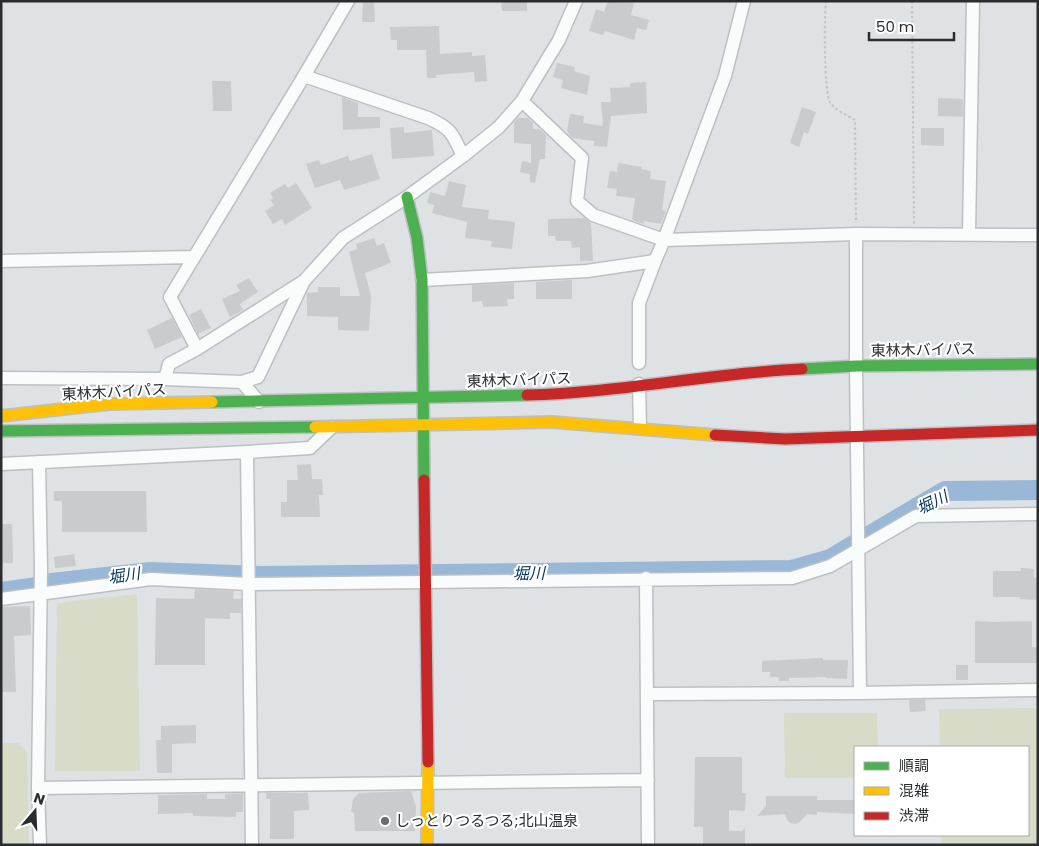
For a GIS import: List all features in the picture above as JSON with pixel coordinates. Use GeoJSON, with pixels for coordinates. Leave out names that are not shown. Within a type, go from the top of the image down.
{"type":"FeatureCollection","features":[{"type":"Feature","properties":{"kind":"main road"},"geometry":{"type":"LineString","coordinates":[[407,196],[422,280],[428,845]]}},
{"type":"Feature","properties":{"kind":"main road","name":"東林木バイパス"},"geometry":{"type":"LineString","coordinates":[[1,416],[109,404],[561,394],[754,371],[856,366],[1038,364]]}},
{"type":"Feature","properties":{"kind":"main road"},"geometry":{"type":"LineString","coordinates":[[1,409],[109,404]]}},
{"type":"Feature","properties":{"kind":"main road"},"geometry":{"type":"LineString","coordinates":[[1,431],[158,430],[552,422],[776,438],[1038,430]]}},
{"type":"Feature","properties":{"kind":"main road"},"geometry":{"type":"LineString","coordinates":[[31,442],[158,430]]}},
{"type":"Feature","properties":{"kind":"street"},"geometry":{"type":"LineString","coordinates":[[197,349],[170,297],[348,1]]}},
{"type":"Feature","properties":{"kind":"street"},"geometry":{"type":"LineString","coordinates":[[1,378],[165,379],[242,382],[258,377],[304,282],[343,238],[407,196],[463,156],[499,127],[522,101],[559,40],[576,1]]}},
{"type":"Feature","properties":{"kind":"street"},"geometry":{"type":"LineString","coordinates":[[639,363],[639,303],[725,76],[744,1]]}},
{"type":"Feature","properties":{"kind":"street"},"geometry":{"type":"LineString","coordinates":[[969,234],[973,1]]}},
{"type":"Feature","properties":{"kind":"street"},"geometry":{"type":"LineString","coordinates":[[304,76],[428,118],[446,126],[453,134],[463,156]]}},
{"type":"Feature","properties":{"kind":"street"},"geometry":{"type":"LineString","coordinates":[[522,101],[582,158],[577,201],[593,215],[664,240],[856,234],[1038,235]]}},
{"type":"Feature","properties":{"kind":"street"},"geometry":{"type":"LineString","coordinates":[[856,234],[860,693]]}},
{"type":"Feature","properties":{"kind":"street"},"geometry":{"type":"LineString","coordinates":[[1,261],[193,257]]}},
{"type":"Feature","properties":{"kind":"street"},"geometry":{"type":"LineString","coordinates":[[422,280],[588,271],[655,261]]}},
{"type":"Feature","properties":{"kind":"street"},"geometry":{"type":"LineString","coordinates":[[165,379],[169,364],[197,349],[304,282]]}},
{"type":"Feature","properties":{"kind":"street"},"geometry":{"type":"LineString","coordinates":[[242,382],[259,402]]}},
{"type":"Feature","properties":{"kind":"street"},"geometry":{"type":"LineString","coordinates":[[639,384],[640,428]]}},
{"type":"Feature","properties":{"kind":"street"},"geometry":{"type":"LineString","coordinates":[[1,464],[310,448],[333,426]]}},
{"type":"Feature","properties":{"kind":"street"},"geometry":{"type":"LineString","coordinates":[[248,452],[252,845]]}},
{"type":"Feature","properties":{"kind":"street"},"geometry":{"type":"LineString","coordinates":[[39,462],[41,594],[38,788],[40,845]]}},
{"type":"Feature","properties":{"kind":"street"},"geometry":{"type":"LineString","coordinates":[[1,599],[151,579],[249,584],[646,578],[792,578],[830,566],[916,516],[1038,514]]}},
{"type":"Feature","properties":{"kind":"street"},"geometry":{"type":"LineString","coordinates":[[646,578],[648,845]]}},
{"type":"Feature","properties":{"kind":"street"},"geometry":{"type":"LineString","coordinates":[[648,694],[1038,690]]}},
{"type":"Feature","properties":{"kind":"street"},"geometry":{"type":"LineString","coordinates":[[38,788],[648,780]]}},
{"type":"Feature","properties":{"kind":"path"},"geometry":{"type":"LineString","coordinates":[[826,1],[825,55],[829,101],[840,112],[855,120],[856,234]]}},
{"type":"Feature","properties":{"kind":"path"},"geometry":{"type":"LineString","coordinates":[[912,1],[914,234]]}},
{"type":"Feature","properties":{"kind":"green space"},"geometry":{"type":"Polygon","coordinates":[[[137,594],[140,771],[55,771],[57,603],[137,594]]]}},
{"type":"Feature","properties":{"kind":"green space"},"geometry":{"type":"Polygon","coordinates":[[[1034,708],[1038,711],[1038,845],[941,845],[941,836],[1029,836],[1029,746],[940,746],[939,709],[1034,708]]]}},
{"type":"Feature","properties":{"kind":"green space"},"geometry":{"type":"Polygon","coordinates":[[[784,713],[877,713],[878,746],[854,746],[854,778],[785,778],[784,713]]]}},
{"type":"Feature","properties":{"kind":"green space"},"geometry":{"type":"Polygon","coordinates":[[[1,743],[18,743],[27,752],[29,845],[1,845],[1,743]]]}},
{"type":"Feature","properties":{"kind":"building"},"geometry":{"type":"Polygon","coordinates":[[[363,1],[374,1],[375,22],[362,22],[363,1]]]}},
{"type":"Feature","properties":{"kind":"building"},"geometry":{"type":"Polygon","coordinates":[[[501,1],[527,1],[527,11],[502,11],[501,1]]]}},
{"type":"Feature","properties":{"kind":"building"},"geometry":{"type":"Polygon","coordinates":[[[608,1],[634,3],[631,15],[649,20],[646,30],[637,28],[634,40],[605,31],[603,35],[589,31],[596,9],[604,12],[608,1]]]}},
{"type":"Feature","properties":{"kind":"building"},"geometry":{"type":"Polygon","coordinates":[[[439,26],[440,54],[472,52],[472,56],[485,55],[487,81],[475,82],[474,72],[436,75],[436,78],[427,78],[426,50],[397,50],[397,40],[391,40],[390,27],[439,26]]]}},
{"type":"Feature","properties":{"kind":"building"},"geometry":{"type":"Polygon","coordinates":[[[557,63],[575,67],[574,71],[590,76],[587,95],[561,88],[563,80],[553,77],[557,63]]]}},
{"type":"Feature","properties":{"kind":"building"},"geometry":{"type":"Polygon","coordinates":[[[212,81],[231,81],[232,111],[213,111],[212,81]]]}},
{"type":"Feature","properties":{"kind":"building"},"geometry":{"type":"Polygon","coordinates":[[[646,82],[647,113],[611,116],[607,147],[594,146],[594,141],[572,138],[567,131],[570,114],[584,116],[583,123],[603,126],[601,102],[611,102],[610,88],[630,87],[630,83],[646,82]]]}},
{"type":"Feature","properties":{"kind":"building"},"geometry":{"type":"Polygon","coordinates":[[[342,97],[358,103],[358,117],[380,117],[380,128],[343,130],[342,97]]]}},
{"type":"Feature","properties":{"kind":"building"},"geometry":{"type":"Polygon","coordinates":[[[938,98],[963,99],[963,117],[938,116],[938,98]]]}},
{"type":"Feature","properties":{"kind":"building"},"geometry":{"type":"Polygon","coordinates":[[[802,107],[816,112],[808,134],[804,132],[799,147],[790,143],[802,107]]]}},
{"type":"Feature","properties":{"kind":"building"},"geometry":{"type":"Polygon","coordinates":[[[518,118],[528,118],[533,123],[533,129],[539,129],[546,135],[545,159],[540,159],[535,183],[530,182],[530,174],[520,172],[522,161],[531,163],[531,144],[514,143],[514,122],[518,118]]]}},
{"type":"Feature","properties":{"kind":"building"},"geometry":{"type":"Polygon","coordinates":[[[404,127],[404,133],[432,130],[434,156],[392,159],[390,128],[404,127]]]}},
{"type":"Feature","properties":{"kind":"building"},"geometry":{"type":"Polygon","coordinates":[[[921,128],[944,128],[944,146],[921,145],[921,128]]]}},
{"type":"Feature","properties":{"kind":"building"},"geometry":{"type":"Polygon","coordinates":[[[372,154],[380,179],[344,190],[340,180],[315,188],[306,164],[319,160],[321,165],[348,156],[350,161],[372,154]]]}},
{"type":"Feature","properties":{"kind":"building"},"geometry":{"type":"Polygon","coordinates":[[[618,163],[642,167],[641,169],[651,171],[650,179],[666,181],[662,210],[666,211],[661,224],[644,221],[644,224],[632,220],[635,198],[616,196],[617,189],[607,188],[610,171],[617,172],[618,163]]]}},
{"type":"Feature","properties":{"kind":"building"},"geometry":{"type":"Polygon","coordinates":[[[449,181],[466,185],[462,207],[489,210],[488,219],[515,222],[512,249],[491,247],[492,241],[465,238],[467,222],[432,213],[434,205],[427,203],[430,192],[445,196],[449,181]]]}},
{"type":"Feature","properties":{"kind":"building"},"geometry":{"type":"Polygon","coordinates":[[[296,183],[312,208],[285,225],[282,219],[273,224],[265,211],[274,205],[270,200],[273,198],[270,193],[285,184],[288,188],[296,183]]]}},
{"type":"Feature","properties":{"kind":"building"},"geometry":{"type":"Polygon","coordinates":[[[584,218],[591,223],[593,261],[580,261],[580,247],[572,248],[571,241],[556,241],[555,236],[548,236],[548,219],[584,218]]]}},
{"type":"Feature","properties":{"kind":"building"},"geometry":{"type":"Polygon","coordinates":[[[374,238],[377,246],[384,243],[391,263],[365,273],[371,296],[369,331],[338,330],[338,317],[307,316],[307,293],[318,292],[318,287],[340,287],[340,296],[360,296],[349,252],[357,249],[356,244],[374,238]]]}},
{"type":"Feature","properties":{"kind":"building"},"geometry":{"type":"Polygon","coordinates":[[[249,278],[258,292],[240,304],[243,310],[230,317],[222,299],[240,291],[236,285],[249,278]]]}},
{"type":"Feature","properties":{"kind":"building"},"geometry":{"type":"Polygon","coordinates":[[[572,280],[572,299],[536,299],[536,282],[572,280]]]}},
{"type":"Feature","properties":{"kind":"building"},"geometry":{"type":"Polygon","coordinates":[[[514,283],[514,299],[507,299],[508,306],[483,307],[482,301],[472,302],[472,285],[514,283]]]}},
{"type":"Feature","properties":{"kind":"building"},"geometry":{"type":"Polygon","coordinates":[[[201,309],[211,328],[198,334],[189,315],[201,309]]]}},
{"type":"Feature","properties":{"kind":"building"},"geometry":{"type":"Polygon","coordinates":[[[172,318],[182,337],[155,349],[147,330],[172,318]]]}},
{"type":"Feature","properties":{"kind":"building"},"geometry":{"type":"Polygon","coordinates":[[[311,464],[312,479],[322,479],[323,495],[319,495],[320,517],[281,517],[281,502],[287,502],[287,480],[298,480],[297,465],[311,464]]]}},
{"type":"Feature","properties":{"kind":"building"},"geometry":{"type":"Polygon","coordinates":[[[54,491],[146,491],[147,532],[62,532],[62,501],[54,501],[54,491]]]}},
{"type":"Feature","properties":{"kind":"building"},"geometry":{"type":"Polygon","coordinates":[[[1,524],[12,524],[13,563],[1,563],[1,524]]]}},
{"type":"Feature","properties":{"kind":"building"},"geometry":{"type":"Polygon","coordinates":[[[74,554],[76,566],[55,568],[54,557],[74,554]]]}},
{"type":"Feature","properties":{"kind":"building"},"geometry":{"type":"Polygon","coordinates":[[[1021,568],[1034,569],[1034,578],[1038,578],[1038,600],[1020,599],[1020,597],[993,597],[993,571],[1021,571],[1021,568]]]}},
{"type":"Feature","properties":{"kind":"building"},"geometry":{"type":"Polygon","coordinates":[[[195,589],[234,591],[233,599],[241,599],[241,613],[230,613],[230,619],[205,618],[205,665],[155,665],[156,598],[194,599],[195,589]]]}},
{"type":"Feature","properties":{"kind":"building"},"geometry":{"type":"Polygon","coordinates":[[[30,606],[31,635],[14,636],[16,692],[1,692],[1,607],[30,606]]]}},
{"type":"Feature","properties":{"kind":"building"},"geometry":{"type":"Polygon","coordinates":[[[975,621],[1032,621],[1032,647],[1038,647],[1038,663],[975,663],[975,621]]]}},
{"type":"Feature","properties":{"kind":"building"},"geometry":{"type":"Polygon","coordinates":[[[823,658],[823,660],[848,660],[847,679],[826,677],[789,678],[789,681],[779,681],[778,677],[770,677],[770,672],[762,672],[762,661],[823,658]]]}},
{"type":"Feature","properties":{"kind":"building"},"geometry":{"type":"Polygon","coordinates":[[[956,665],[968,665],[968,680],[956,680],[956,665]]]}},
{"type":"Feature","properties":{"kind":"building"},"geometry":{"type":"Polygon","coordinates":[[[909,700],[925,700],[926,711],[910,712],[909,700]]]}},
{"type":"Feature","properties":{"kind":"building"},"geometry":{"type":"Polygon","coordinates":[[[196,725],[196,743],[172,744],[172,773],[157,773],[156,740],[161,740],[161,726],[196,725]]]}},
{"type":"Feature","properties":{"kind":"building"},"geometry":{"type":"Polygon","coordinates":[[[695,757],[742,757],[742,793],[746,793],[745,811],[729,810],[729,831],[742,831],[745,828],[745,845],[703,845],[703,827],[694,827],[695,757]]]}},
{"type":"Feature","properties":{"kind":"building","name":"しっとりつるつる;北山温泉"},"geometry":{"type":"Polygon","coordinates":[[[411,791],[416,806],[415,831],[355,831],[354,813],[351,812],[353,799],[359,793],[411,791]]]}},
{"type":"Feature","properties":{"kind":"building"},"geometry":{"type":"Polygon","coordinates":[[[243,793],[243,812],[236,812],[236,817],[193,816],[193,813],[158,814],[158,795],[207,794],[207,799],[225,799],[225,794],[243,793]]]}},
{"type":"Feature","properties":{"kind":"building"},"geometry":{"type":"Polygon","coordinates":[[[266,793],[308,793],[309,810],[294,811],[294,839],[270,839],[270,799],[266,799],[266,793]]]}},
{"type":"Feature","properties":{"kind":"building"},"geometry":{"type":"Polygon","coordinates":[[[766,796],[817,796],[817,800],[854,800],[854,814],[817,812],[817,815],[807,814],[796,824],[790,823],[785,814],[757,816],[766,806],[766,796]]]}},
{"type":"Feature","properties":{"kind":"waterway","name":"堀川"},"geometry":{"type":"LineString","coordinates":[[1,592],[52,583],[150,572],[261,576],[791,570],[830,559],[945,491],[1038,490]]}},
{"type":"Feature","properties":{"kind":"traffic: fast"},"geometry":{"type":"LineString","coordinates":[[407,197],[417,238],[422,280],[424,480]]}},
{"type":"Feature","properties":{"kind":"traffic: fast"},"geometry":{"type":"LineString","coordinates":[[802,369],[856,366],[1038,364]]}},
{"type":"Feature","properties":{"kind":"traffic: fast"},"geometry":{"type":"LineString","coordinates":[[212,402],[527,395]]}},
{"type":"Feature","properties":{"kind":"traffic: fast"},"geometry":{"type":"LineString","coordinates":[[1,431],[315,427]]}},
{"type":"Feature","properties":{"kind":"traffic: slow"},"geometry":{"type":"LineString","coordinates":[[1,416],[109,404],[212,402]]}},
{"type":"Feature","properties":{"kind":"traffic: slow"},"geometry":{"type":"LineString","coordinates":[[315,427],[552,422],[715,435]]}},
{"type":"Feature","properties":{"kind":"traffic: slow"},"geometry":{"type":"LineString","coordinates":[[427,845],[428,762]]}},
{"type":"Feature","properties":{"kind":"traffic: jam"},"geometry":{"type":"LineString","coordinates":[[527,395],[596,391],[733,374],[802,369]]}},
{"type":"Feature","properties":{"kind":"traffic: jam"},"geometry":{"type":"LineString","coordinates":[[715,435],[785,439],[1038,430]]}},
{"type":"Feature","properties":{"kind":"traffic: jam"},"geometry":{"type":"LineString","coordinates":[[424,480],[428,762]]}},
{"type":"Feature","properties":{"kind":"place","name":"しっとりつるつる;北山温泉"},"geometry":{"type":"Point","coordinates":[385,821]}}]}
